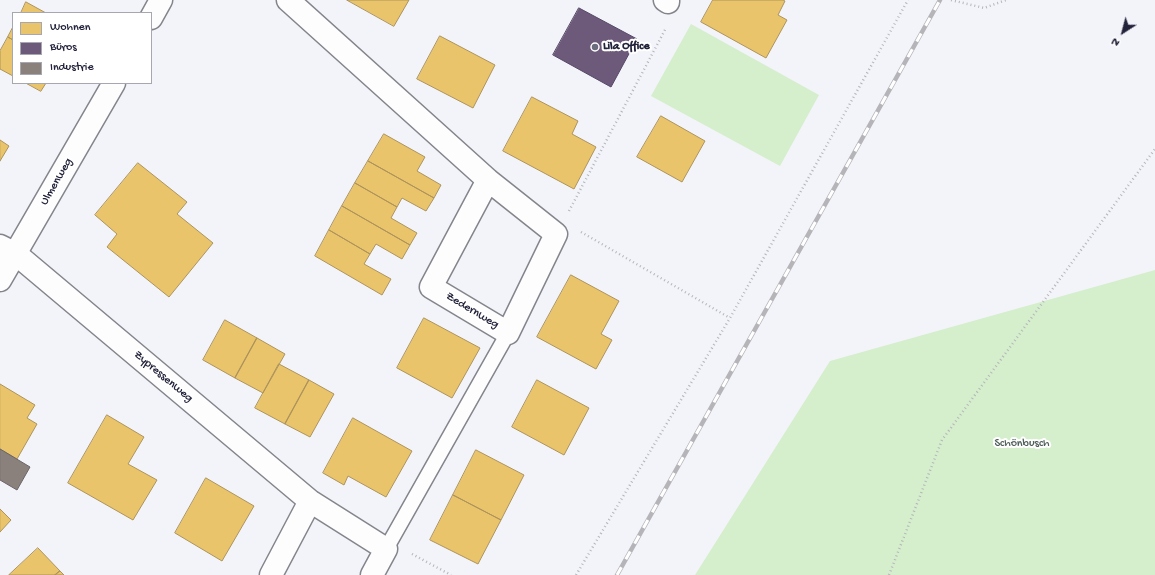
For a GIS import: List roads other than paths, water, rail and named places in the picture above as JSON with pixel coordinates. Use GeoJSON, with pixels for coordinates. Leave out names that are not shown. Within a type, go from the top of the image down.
{"type":"FeatureCollection","features":[{"type":"Feature","properties":{"kind":"street"},"geometry":{"type":"LineString","coordinates":[[152,16],[161,0]]}},
{"type":"Feature","properties":{"kind":"street"},"geometry":{"type":"LineString","coordinates":[[288,0],[488,180]]}},
{"type":"Feature","properties":{"kind":"street","name":"Ulmenweg"},"geometry":{"type":"LineString","coordinates":[[0,280],[8,250],[113,84]]}},
{"type":"Feature","properties":{"kind":"street","name":"Zedernweg"},"geometry":{"type":"LineString","coordinates":[[488,180],[560,227],[508,333],[432,287],[488,180]]}},
{"type":"Feature","properties":{"kind":"street","name":"Zypressenweg"},"geometry":{"type":"LineString","coordinates":[[8,250],[310,501],[388,546]]}},
{"type":"Feature","properties":{"kind":"street"},"geometry":{"type":"LineString","coordinates":[[271,575],[310,501]]}},
{"type":"Feature","properties":{"kind":"street"},"geometry":{"type":"LineString","coordinates":[[372,575],[388,546]]}},
{"type":"Feature","properties":{"kind":"lane"},"geometry":{"type":"LineString","coordinates":[[388,546],[508,333]]}},
{"type":"Feature","properties":{"kind":"railway"},"geometry":{"type":"LineString","coordinates":[[617,575],[940,0]]}},
{"type":"Feature","properties":{"kind":"place","name":"Lila Office"},"geometry":{"type":"Point","coordinates":[595,47]}},
{"type":"Feature","properties":{"kind":"park label","name":"Schönbusch"},"geometry":{"type":"Point","coordinates":[1022,444]}}]}
